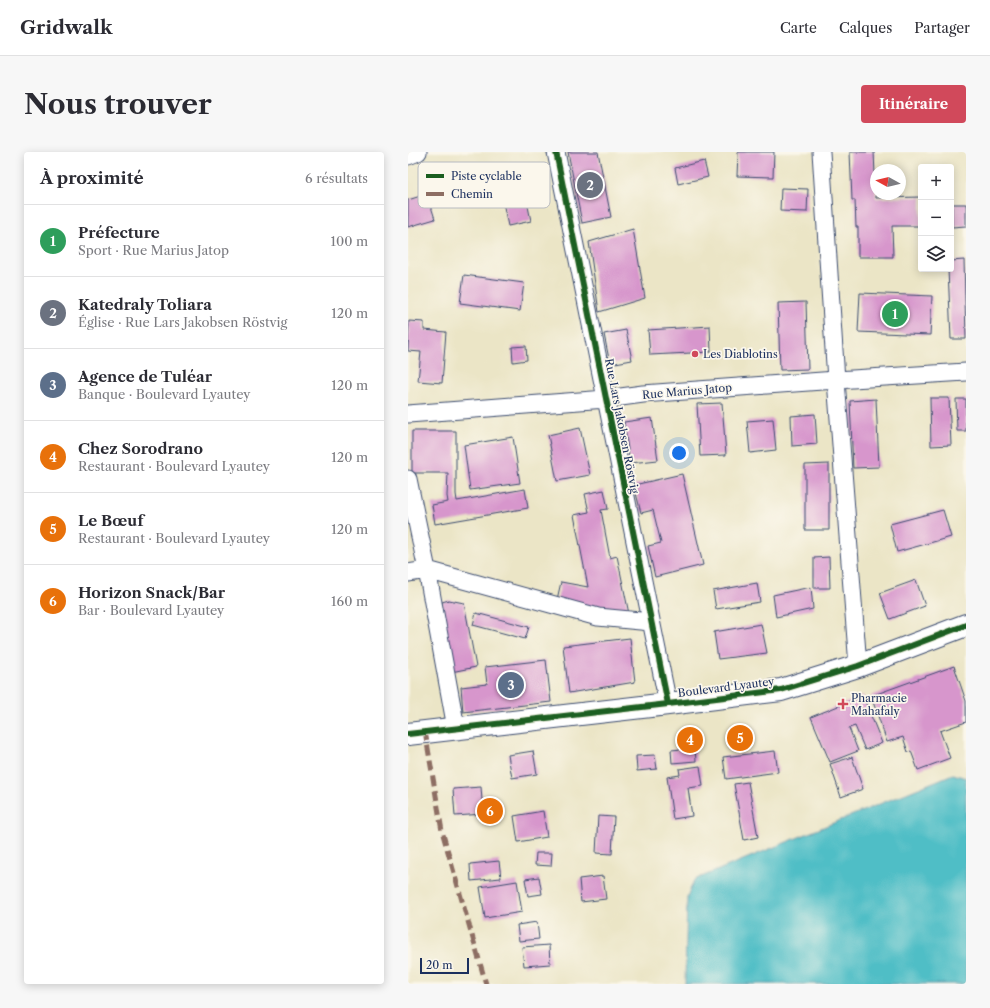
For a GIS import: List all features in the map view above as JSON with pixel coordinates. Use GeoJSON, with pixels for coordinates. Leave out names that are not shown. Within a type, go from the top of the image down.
{"type":"FeatureCollection","features":[{"type":"Feature","properties":{"kind":"street"},"geometry":{"type":"LineString","coordinates":[[408,156],[418,152]]}},
{"type":"Feature","properties":{"kind":"street","name":"Rue Lars Jakobsen Röstvig"},"geometry":{"type":"LineString","coordinates":[[556,152],[668,704]]}},
{"type":"Feature","properties":{"kind":"street"},"geometry":{"type":"LineString","coordinates":[[821,152],[836,380],[858,666]]}},
{"type":"Feature","properties":{"kind":"street","name":"Rue Marius Jatop"},"geometry":{"type":"LineString","coordinates":[[408,414],[606,399],[643,394],[966,372]]}},
{"type":"Feature","properties":{"kind":"street"},"geometry":{"type":"LineString","coordinates":[[408,479],[427,570],[456,728]]}},
{"type":"Feature","properties":{"kind":"street"},"geometry":{"type":"LineString","coordinates":[[408,573],[427,570],[598,617],[651,622]]}},
{"type":"Feature","properties":{"kind":"street","name":"Boulevard Lyautey"},"geometry":{"type":"LineString","coordinates":[[408,734],[781,690],[858,666],[966,625]]}},
{"type":"Feature","properties":{"kind":"water"},"geometry":{"type":"Polygon","coordinates":[[[953,774],[966,778],[966,984],[685,984],[687,898],[694,880],[953,774]]]}},
{"type":"Feature","properties":{"kind":"building"},"geometry":{"type":"Polygon","coordinates":[[[568,152],[598,152],[611,217],[582,223],[568,152]]]}},
{"type":"Feature","properties":{"kind":"building"},"geometry":{"type":"Polygon","coordinates":[[[738,152],[774,152],[773,177],[737,176],[738,152]]]}},
{"type":"Feature","properties":{"kind":"building"},"geometry":{"type":"Polygon","coordinates":[[[850,152],[874,152],[875,164],[870,164],[870,200],[906,200],[906,197],[918,197],[918,226],[892,226],[893,257],[858,257],[858,227],[856,227],[855,200],[852,200],[850,152]]]}},
{"type":"Feature","properties":{"kind":"building"},"geometry":{"type":"Polygon","coordinates":[[[704,161],[708,177],[678,184],[675,168],[704,161]]]}},
{"type":"Feature","properties":{"kind":"building"},"geometry":{"type":"Polygon","coordinates":[[[781,188],[808,189],[807,212],[780,211],[781,188]]]}},
{"type":"Feature","properties":{"kind":"building"},"geometry":{"type":"Polygon","coordinates":[[[418,197],[418,208],[431,208],[435,219],[408,227],[408,200],[418,197]]]}},
{"type":"Feature","properties":{"kind":"building"},"geometry":{"type":"Polygon","coordinates":[[[954,204],[966,204],[966,226],[954,227],[954,204]]]}},
{"type":"Feature","properties":{"kind":"building"},"geometry":{"type":"Polygon","coordinates":[[[504,208],[528,208],[531,221],[508,226],[504,208]]]}},
{"type":"Feature","properties":{"kind":"building"},"geometry":{"type":"Polygon","coordinates":[[[633,229],[645,298],[599,312],[589,242],[633,229]]]}},
{"type":"Feature","properties":{"kind":"building"},"geometry":{"type":"Polygon","coordinates":[[[964,260],[966,339],[951,339],[948,272],[954,272],[954,261],[964,260]]]}},
{"type":"Feature","properties":{"kind":"building"},"geometry":{"type":"Polygon","coordinates":[[[464,275],[524,283],[520,311],[460,303],[464,275]]]}},
{"type":"Feature","properties":{"kind":"building"},"geometry":{"type":"Polygon","coordinates":[[[860,293],[932,296],[930,335],[858,332],[860,293]]]}},
{"type":"Feature","properties":{"kind":"building"},"geometry":{"type":"Polygon","coordinates":[[[806,302],[808,369],[780,370],[778,303],[806,302]]]}},
{"type":"Feature","properties":{"kind":"building"},"geometry":{"type":"Polygon","coordinates":[[[409,321],[424,322],[424,330],[446,332],[442,383],[418,381],[421,352],[408,351],[409,321]]]}},
{"type":"Feature","properties":{"kind":"building"},"geometry":{"type":"Polygon","coordinates":[[[710,326],[711,352],[650,355],[648,330],[710,326]]]}},
{"type":"Feature","properties":{"kind":"building"},"geometry":{"type":"Polygon","coordinates":[[[626,330],[632,360],[610,364],[604,334],[626,330]]]}},
{"type":"Feature","properties":{"kind":"building"},"geometry":{"type":"Polygon","coordinates":[[[526,346],[527,360],[513,362],[512,347],[526,346]]]}},
{"type":"Feature","properties":{"kind":"building"},"geometry":{"type":"Polygon","coordinates":[[[930,398],[949,398],[951,445],[931,446],[930,398]]]}},
{"type":"Feature","properties":{"kind":"building"},"geometry":{"type":"Polygon","coordinates":[[[876,399],[879,467],[853,468],[850,401],[876,399]]]}},
{"type":"Feature","properties":{"kind":"building"},"geometry":{"type":"Polygon","coordinates":[[[956,399],[966,399],[966,431],[957,431],[956,399]]]}},
{"type":"Feature","properties":{"kind":"building"},"geometry":{"type":"Polygon","coordinates":[[[722,403],[726,455],[700,456],[697,404],[722,403]]]}},
{"type":"Feature","properties":{"kind":"building"},"geometry":{"type":"Polygon","coordinates":[[[815,414],[817,444],[792,446],[791,416],[815,414]]]}},
{"type":"Feature","properties":{"kind":"building"},"geometry":{"type":"Polygon","coordinates":[[[652,418],[658,460],[630,463],[624,422],[652,418]]]}},
{"type":"Feature","properties":{"kind":"building"},"geometry":{"type":"Polygon","coordinates":[[[773,419],[776,450],[750,453],[747,421],[773,419]]]}},
{"type":"Feature","properties":{"kind":"building"},"geometry":{"type":"Polygon","coordinates":[[[580,428],[590,475],[557,481],[548,435],[580,428]]]}},
{"type":"Feature","properties":{"kind":"building"},"geometry":{"type":"Polygon","coordinates":[[[412,431],[456,431],[457,501],[525,489],[528,508],[435,524],[432,505],[448,502],[448,473],[412,473],[412,431]]]}},
{"type":"Feature","properties":{"kind":"building"},"geometry":{"type":"Polygon","coordinates":[[[513,437],[520,483],[470,490],[464,445],[513,437]]]}},
{"type":"Feature","properties":{"kind":"building"},"geometry":{"type":"Polygon","coordinates":[[[829,464],[829,530],[805,530],[805,465],[829,464]]]}},
{"type":"Feature","properties":{"kind":"building"},"geometry":{"type":"Polygon","coordinates":[[[682,474],[703,565],[655,577],[648,546],[661,543],[653,510],[641,513],[634,485],[682,474]]]}},
{"type":"Feature","properties":{"kind":"building"},"geometry":{"type":"Polygon","coordinates":[[[604,490],[608,509],[601,510],[610,558],[617,556],[629,614],[556,604],[561,582],[588,587],[574,515],[589,512],[585,494],[604,490]]]}},
{"type":"Feature","properties":{"kind":"building"},"geometry":{"type":"Polygon","coordinates":[[[943,510],[951,537],[897,552],[890,524],[943,510]]]}},
{"type":"Feature","properties":{"kind":"building"},"geometry":{"type":"Polygon","coordinates":[[[829,557],[830,588],[814,588],[814,558],[829,557]]]}},
{"type":"Feature","properties":{"kind":"building"},"geometry":{"type":"Polygon","coordinates":[[[916,580],[925,606],[890,619],[880,593],[916,580]]]}},
{"type":"Feature","properties":{"kind":"building"},"geometry":{"type":"Polygon","coordinates":[[[757,583],[760,602],[716,609],[713,591],[757,583]]]}},
{"type":"Feature","properties":{"kind":"building"},"geometry":{"type":"Polygon","coordinates":[[[811,587],[813,609],[776,617],[773,595],[811,587]]]}},
{"type":"Feature","properties":{"kind":"building"},"geometry":{"type":"Polygon","coordinates":[[[449,600],[464,603],[476,667],[451,672],[442,602],[449,600]]]}},
{"type":"Feature","properties":{"kind":"building"},"geometry":{"type":"Polygon","coordinates":[[[476,613],[529,627],[525,639],[473,625],[476,613]]]}},
{"type":"Feature","properties":{"kind":"building"},"geometry":{"type":"Polygon","coordinates":[[[761,624],[767,653],[718,659],[714,632],[761,624]]]}},
{"type":"Feature","properties":{"kind":"building"},"geometry":{"type":"Polygon","coordinates":[[[630,638],[635,682],[569,693],[563,646],[630,638]]]}},
{"type":"Feature","properties":{"kind":"building"},"geometry":{"type":"Polygon","coordinates":[[[546,660],[551,702],[463,712],[461,687],[487,684],[485,667],[546,660]]]}},
{"type":"Feature","properties":{"kind":"building"},"geometry":{"type":"Polygon","coordinates":[[[954,666],[966,701],[966,722],[940,731],[950,758],[918,770],[911,751],[908,752],[903,737],[887,742],[871,696],[954,666]]]}},
{"type":"Feature","properties":{"kind":"building"},"geometry":{"type":"Polygon","coordinates":[[[863,696],[882,743],[865,750],[855,726],[849,728],[858,751],[830,762],[811,717],[863,696]]]}},
{"type":"Feature","properties":{"kind":"building"},"geometry":{"type":"Polygon","coordinates":[[[695,748],[696,761],[672,763],[671,750],[695,748]]]}},
{"type":"Feature","properties":{"kind":"building"},"geometry":{"type":"Polygon","coordinates":[[[533,751],[537,774],[512,778],[508,755],[533,751]]]}},
{"type":"Feature","properties":{"kind":"building"},"geometry":{"type":"Polygon","coordinates":[[[775,751],[778,772],[726,779],[723,757],[775,751]]]}},
{"type":"Feature","properties":{"kind":"building"},"geometry":{"type":"Polygon","coordinates":[[[655,755],[657,769],[637,771],[636,756],[655,755]]]}},
{"type":"Feature","properties":{"kind":"building"},"geometry":{"type":"Polygon","coordinates":[[[852,757],[863,789],[841,797],[830,764],[852,757]]]}},
{"type":"Feature","properties":{"kind":"building"},"geometry":{"type":"Polygon","coordinates":[[[700,766],[703,786],[688,788],[692,816],[673,819],[667,777],[680,775],[679,769],[700,766]]]}},
{"type":"Feature","properties":{"kind":"building"},"geometry":{"type":"Polygon","coordinates":[[[748,782],[758,837],[744,840],[734,784],[748,782]]]}},
{"type":"Feature","properties":{"kind":"building"},"geometry":{"type":"Polygon","coordinates":[[[481,787],[483,814],[455,816],[453,789],[481,787]]]}},
{"type":"Feature","properties":{"kind":"building"},"geometry":{"type":"Polygon","coordinates":[[[543,811],[547,837],[518,842],[514,816],[543,811]]]}},
{"type":"Feature","properties":{"kind":"building"},"geometry":{"type":"Polygon","coordinates":[[[598,816],[614,817],[612,854],[596,853],[598,816]]]}},
{"type":"Feature","properties":{"kind":"building"},"geometry":{"type":"Polygon","coordinates":[[[536,853],[552,853],[551,866],[535,865],[536,853]]]}},
{"type":"Feature","properties":{"kind":"building"},"geometry":{"type":"Polygon","coordinates":[[[499,861],[501,878],[471,881],[470,864],[499,861]]]}},
{"type":"Feature","properties":{"kind":"building"},"geometry":{"type":"Polygon","coordinates":[[[603,876],[606,899],[581,902],[579,879],[603,876]]]}},
{"type":"Feature","properties":{"kind":"building"},"geometry":{"type":"Polygon","coordinates":[[[539,877],[542,894],[528,896],[525,879],[539,877]]]}},
{"type":"Feature","properties":{"kind":"building"},"geometry":{"type":"Polygon","coordinates":[[[517,881],[522,912],[485,918],[480,887],[517,881]]]}},
{"type":"Feature","properties":{"kind":"building"},"geometry":{"type":"Polygon","coordinates":[[[537,922],[539,939],[519,941],[517,925],[537,922]]]}},
{"type":"Feature","properties":{"kind":"building"},"geometry":{"type":"Polygon","coordinates":[[[549,945],[550,964],[524,966],[522,947],[549,945]]]}},
{"type":"Feature","properties":{"kind":"marked path"},"geometry":{"type":"LineString","coordinates":[[425,731],[442,831],[486,984]]}},
{"type":"Feature","properties":{"kind":"cycle path"},"geometry":{"type":"LineString","coordinates":[[556,152],[668,704]]}},
{"type":"Feature","properties":{"kind":"cycle path"},"geometry":{"type":"LineString","coordinates":[[408,734],[781,690],[858,666],[966,625]]}},
{"type":"Feature","properties":{"kind":"place","name":"Katedraly Toliara"},"geometry":{"type":"Point","coordinates":[590,185]}},
{"type":"Feature","properties":{"kind":"place","name":"Préfecture"},"geometry":{"type":"Point","coordinates":[895,314]}},
{"type":"Feature","properties":{"kind":"place","name":"Les Diablotins"},"geometry":{"type":"Point","coordinates":[695,354]}},
{"type":"Feature","properties":{"kind":"place","name":"Agence de Tuléar"},"geometry":{"type":"Point","coordinates":[511,685]}},
{"type":"Feature","properties":{"kind":"place","name":"Pharmacie Mahafaly"},"geometry":{"type":"Point","coordinates":[843,704]}},
{"type":"Feature","properties":{"kind":"place","name":"Le Bœuf"},"geometry":{"type":"Point","coordinates":[740,738]}},
{"type":"Feature","properties":{"kind":"place","name":"Chez Sorodrano"},"geometry":{"type":"Point","coordinates":[690,740]}},
{"type":"Feature","properties":{"kind":"place","name":"Horizon Snack/Bar"},"geometry":{"type":"Point","coordinates":[490,811]}}]}
